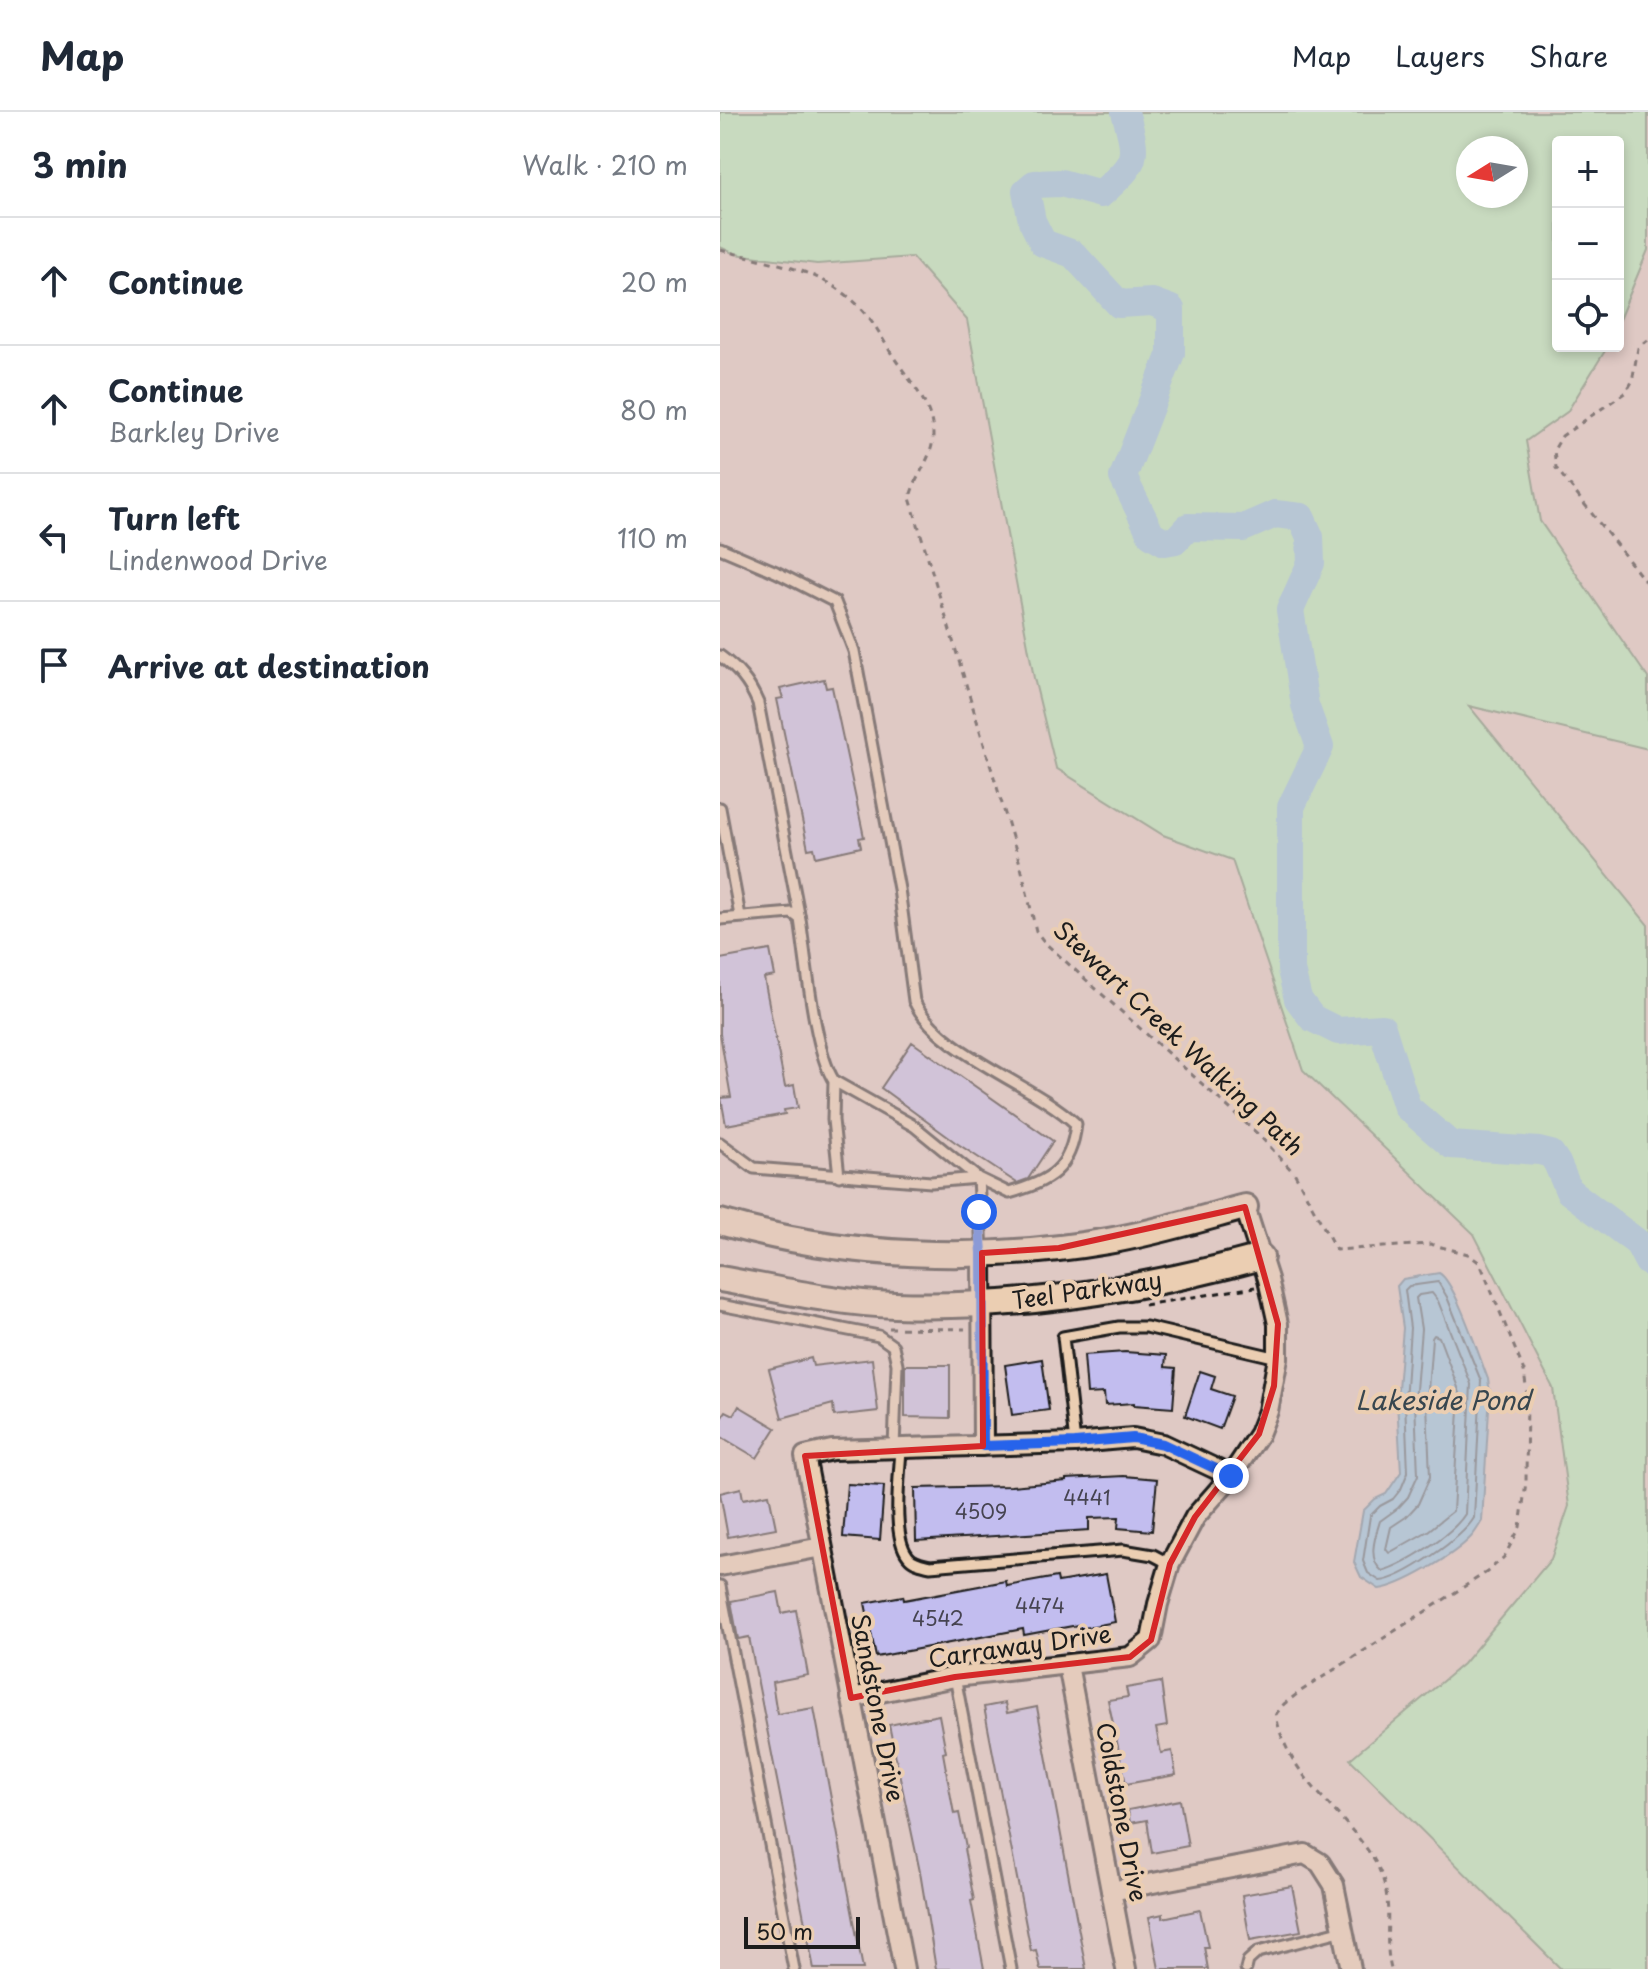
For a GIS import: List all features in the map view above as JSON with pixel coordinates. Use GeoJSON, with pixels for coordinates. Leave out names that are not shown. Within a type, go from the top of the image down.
{"type":"FeatureCollection","features":[{"type":"Feature","properties":{"kind":"street","name":"Teel Parkway"},"geometry":{"type":"LineString","coordinates":[[720,1222],[763,1234],[870,1251],[982,1253],[1110,1241],[1245,1207]]}},
{"type":"Feature","properties":{"kind":"street","name":"Carraway Drive"},"geometry":{"type":"LineString","coordinates":[[851,1698],[955,1677],[1130,1657],[1151,1640],[1170,1564],[1195,1517],[1231,1476],[1264,1422],[1278,1358],[1278,1324],[1245,1207]]}},
{"type":"Feature","properties":{"kind":"street"},"geometry":{"type":"LineString","coordinates":[[982,1253],[983,1446]]}},
{"type":"Feature","properties":{"kind":"street","name":"Teel Parkway"},"geometry":{"type":"LineString","coordinates":[[720,1279],[848,1301],[894,1305],[1034,1302],[1182,1278],[1261,1257]]}},
{"type":"Feature","properties":{"kind":"street"},"geometry":{"type":"LineString","coordinates":[[897,1448],[1075,1443],[1133,1438],[1163,1444],[1231,1476]]}},
{"type":"Feature","properties":{"kind":"street","name":"Sandstone Drive"},"geometry":{"type":"LineString","coordinates":[[897,1448],[832,1450],[805,1456],[904,1969]]}},
{"type":"Feature","properties":{"kind":"street"},"geometry":{"type":"LineString","coordinates":[[720,1566],[822,1547]]}},
{"type":"Feature","properties":{"kind":"street","name":"Coldstone Drive"},"geometry":{"type":"LineString","coordinates":[[1068,1665],[1126,1969]]}},
{"type":"Feature","properties":{"kind":"street"},"geometry":{"type":"LineString","coordinates":[[1111,1891],[1305,1854],[1320,1863],[1334,1885],[1351,1969]]}},
{"type":"Feature","properties":{"kind":"lane"},"geometry":{"type":"LineString","coordinates":[[720,548],[835,602],[854,651],[899,889],[914,1001],[921,1017],[943,1038],[1057,1107],[1076,1124],[1073,1145],[1064,1163],[1039,1184],[1009,1193],[978,1178],[914,1126],[834,1081],[827,1071],[758,703],[738,670],[720,656]]}},
{"type":"Feature","properties":{"kind":"lane"},"geometry":{"type":"LineString","coordinates":[[720,808],[740,916]]}},
{"type":"Feature","properties":{"kind":"lane"},"geometry":{"type":"LineString","coordinates":[[720,919],[792,913],[800,919]]}},
{"type":"Feature","properties":{"kind":"lane"},"geometry":{"type":"LineString","coordinates":[[834,1081],[833,1120],[839,1176]]}},
{"type":"Feature","properties":{"kind":"lane"},"geometry":{"type":"LineString","coordinates":[[720,1143],[754,1168],[931,1182],[978,1178]]}},
{"type":"Feature","properties":{"kind":"lane"},"geometry":{"type":"LineString","coordinates":[[978,1178],[982,1253]]}},
{"type":"Feature","properties":{"kind":"lane"},"geometry":{"type":"LineString","coordinates":[[720,1305],[879,1336],[893,1346],[897,1364],[899,1529],[908,1556],[917,1563],[930,1566],[1123,1550],[1153,1555],[1170,1564]]}},
{"type":"Feature","properties":{"kind":"lane"},"geometry":{"type":"LineString","coordinates":[[1075,1443],[1063,1337],[1119,1327],[1146,1327],[1278,1358]]}},
{"type":"Feature","properties":{"kind":"lane"},"geometry":{"type":"LineString","coordinates":[[720,1586],[794,1969]]}},
{"type":"Feature","properties":{"kind":"lane"},"geometry":{"type":"LineString","coordinates":[[955,1677],[1011,1969]]}},
{"type":"Feature","properties":{"kind":"lane"},"geometry":{"type":"LineString","coordinates":[[1246,1969],[1248,1961],[1258,1952],[1344,1930]]}},
{"type":"Feature","properties":{"kind":"path","name":"Stewart Creek Walking Path"},"geometry":{"type":"LineString","coordinates":[[720,250],[806,271],[832,283],[871,320],[882,341],[924,400],[933,419],[933,442],[912,484],[910,498],[1021,867],[1036,931],[1045,943],[1259,1135],[1295,1174],[1336,1250],[1430,1244],[1468,1254],[1480,1263],[1524,1371],[1527,1395],[1526,1482],[1520,1527],[1504,1557],[1487,1572],[1301,1691],[1276,1714],[1279,1732],[1290,1758],[1372,1856],[1377,1867],[1386,1888],[1391,1969]]}},
{"type":"Feature","properties":{"kind":"path"},"geometry":{"type":"LineString","coordinates":[[1648,340],[1638,348],[1632,382],[1626,392],[1562,436],[1554,450],[1556,468],[1648,585]]}},
{"type":"Feature","properties":{"kind":"highlighted area"},"geometry":{"type":"Polygon","coordinates":[[[1245,1207],[1278,1324],[1274,1386],[1259,1434],[1195,1517],[1170,1564],[1151,1640],[1130,1657],[955,1677],[851,1698],[805,1456],[983,1446],[982,1253],[1059,1248],[1245,1207]]]}},
{"type":"Feature","properties":{"kind":"green space"},"geometry":{"type":"Polygon","coordinates":[[[720,112],[1648,112],[1648,250],[1624,308],[1624,136],[1552,136],[1552,352],[1604,352],[1567,412],[1526,441],[1540,521],[1648,678],[1648,749],[1469,706],[1648,925],[1648,1969],[1561,1969],[1350,1759],[1463,1664],[1551,1559],[1569,1506],[1553,1388],[1474,1234],[1303,1070],[1232,860],[1163,835],[1056,768],[1034,678],[967,320],[912,257],[817,264],[735,254],[720,247],[720,112]]]}},
{"type":"Feature","properties":{"kind":"water","name":"Lakeside Pond"},"geometry":{"type":"Polygon","coordinates":[[[1439,1273],[1459,1305],[1488,1379],[1490,1393],[1482,1521],[1471,1537],[1441,1561],[1401,1582],[1379,1589],[1361,1577],[1354,1562],[1363,1511],[1375,1499],[1386,1494],[1401,1472],[1397,1401],[1403,1328],[1397,1286],[1403,1279],[1439,1273]]]}},
{"type":"Feature","properties":{"kind":"building"},"geometry":{"type":"Polygon","coordinates":[[[824,679],[826,688],[832,687],[864,837],[859,838],[861,847],[816,857],[814,848],[808,849],[777,699],[783,698],[780,689],[824,679]]]}},
{"type":"Feature","properties":{"kind":"building"},"geometry":{"type":"Polygon","coordinates":[[[770,950],[775,976],[764,978],[785,1087],[794,1085],[798,1108],[784,1110],[785,1114],[726,1125],[721,1098],[731,1097],[720,1034],[720,959],[770,950]]]}},
{"type":"Feature","properties":{"kind":"building"},"geometry":{"type":"Polygon","coordinates":[[[912,1042],[1053,1141],[1028,1179],[1017,1183],[881,1088],[912,1042]]]}},
{"type":"Feature","properties":{"kind":"building"},"geometry":{"type":"Polygon","coordinates":[[[1125,1352],[1166,1355],[1165,1367],[1176,1368],[1173,1408],[1134,1403],[1105,1405],[1104,1393],[1087,1394],[1084,1355],[1125,1352]]]}},
{"type":"Feature","properties":{"kind":"building"},"geometry":{"type":"Polygon","coordinates":[[[811,1358],[813,1366],[872,1359],[878,1411],[834,1416],[833,1404],[782,1418],[769,1369],[811,1358]]]}},
{"type":"Feature","properties":{"kind":"building"},"geometry":{"type":"Polygon","coordinates":[[[1042,1359],[1049,1410],[1012,1415],[1005,1365],[1042,1359]]]}},
{"type":"Feature","properties":{"kind":"building"},"geometry":{"type":"Polygon","coordinates":[[[905,1365],[950,1365],[950,1418],[905,1417],[905,1365]]]}},
{"type":"Feature","properties":{"kind":"building"},"geometry":{"type":"Polygon","coordinates":[[[1200,1371],[1215,1376],[1211,1389],[1232,1396],[1220,1429],[1185,1416],[1200,1371]]]}},
{"type":"Feature","properties":{"kind":"building"},"geometry":{"type":"Polygon","coordinates":[[[739,1406],[776,1428],[757,1458],[720,1436],[720,1420],[726,1411],[734,1415],[739,1406]]]}},
{"type":"Feature","properties":{"kind":"building"},"geometry":{"type":"Polygon","coordinates":[[[1124,1476],[1157,1479],[1152,1531],[1118,1528],[1119,1517],[1089,1518],[1089,1530],[916,1541],[915,1488],[1011,1486],[1124,1476]]]}},
{"type":"Feature","properties":{"kind":"building"},"geometry":{"type":"Polygon","coordinates":[[[847,1484],[884,1486],[880,1540],[843,1537],[847,1484]]]}},
{"type":"Feature","properties":{"kind":"building"},"geometry":{"type":"Polygon","coordinates":[[[741,1488],[743,1499],[769,1494],[776,1528],[728,1537],[720,1493],[741,1488]]]}},
{"type":"Feature","properties":{"kind":"building"},"geometry":{"type":"Polygon","coordinates":[[[1106,1574],[1115,1622],[1024,1635],[1023,1629],[876,1657],[865,1603],[903,1596],[904,1600],[1006,1581],[1007,1586],[1057,1577],[1058,1582],[1106,1574]]]}},
{"type":"Feature","properties":{"kind":"building"},"geometry":{"type":"Polygon","coordinates":[[[778,1592],[782,1613],[796,1610],[808,1675],[772,1682],[777,1714],[814,1708],[863,1969],[814,1969],[749,1637],[738,1639],[731,1601],[778,1592]]]}},
{"type":"Feature","properties":{"kind":"building"},"geometry":{"type":"Polygon","coordinates":[[[1161,1682],[1167,1726],[1156,1728],[1161,1753],[1172,1751],[1176,1775],[1126,1784],[1108,1700],[1128,1697],[1126,1688],[1161,1682]]]}},
{"type":"Feature","properties":{"kind":"building"},"geometry":{"type":"Polygon","coordinates":[[[1005,1703],[1007,1713],[1037,1707],[1086,1969],[1040,1969],[1036,1950],[1031,1951],[984,1707],[1005,1703]]]}},
{"type":"Feature","properties":{"kind":"building"},"geometry":{"type":"Polygon","coordinates":[[[939,1715],[954,1814],[959,1813],[966,1848],[974,1900],[971,1901],[984,1969],[936,1969],[920,1872],[889,1725],[939,1715]]]}},
{"type":"Feature","properties":{"kind":"building"},"geometry":{"type":"Polygon","coordinates":[[[1180,1800],[1188,1846],[1152,1853],[1147,1820],[1130,1823],[1128,1810],[1180,1800]]]}},
{"type":"Feature","properties":{"kind":"building"},"geometry":{"type":"Polygon","coordinates":[[[1292,1886],[1301,1931],[1250,1940],[1242,1895],[1292,1886]]]}},
{"type":"Feature","properties":{"kind":"building"},"geometry":{"type":"Polygon","coordinates":[[[1200,1910],[1208,1947],[1204,1947],[1208,1969],[1159,1969],[1149,1917],[1163,1914],[1163,1918],[1200,1910]]]}},
{"type":"Feature","properties":{"kind":"waterway"},"geometry":{"type":"LineString","coordinates":[[1125,112],[1132,140],[1132,159],[1122,174],[1101,194],[1061,183],[1034,184],[1026,191],[1032,221],[1043,243],[1073,254],[1119,304],[1152,302],[1171,309],[1171,353],[1123,477],[1151,534],[1165,542],[1176,540],[1188,527],[1243,528],[1275,514],[1301,517],[1310,537],[1311,563],[1290,610],[1305,705],[1320,747],[1291,807],[1291,970],[1298,999],[1312,1018],[1338,1031],[1382,1028],[1407,1107],[1451,1145],[1551,1154],[1569,1191],[1638,1243],[1648,1262]]}},
{"type":"Feature","properties":{"kind":"route"},"geometry":{"type":"LineString","coordinates":[[979,1212],[983,1304],[983,1446],[1133,1438],[1163,1444],[1231,1476]]}}]}
